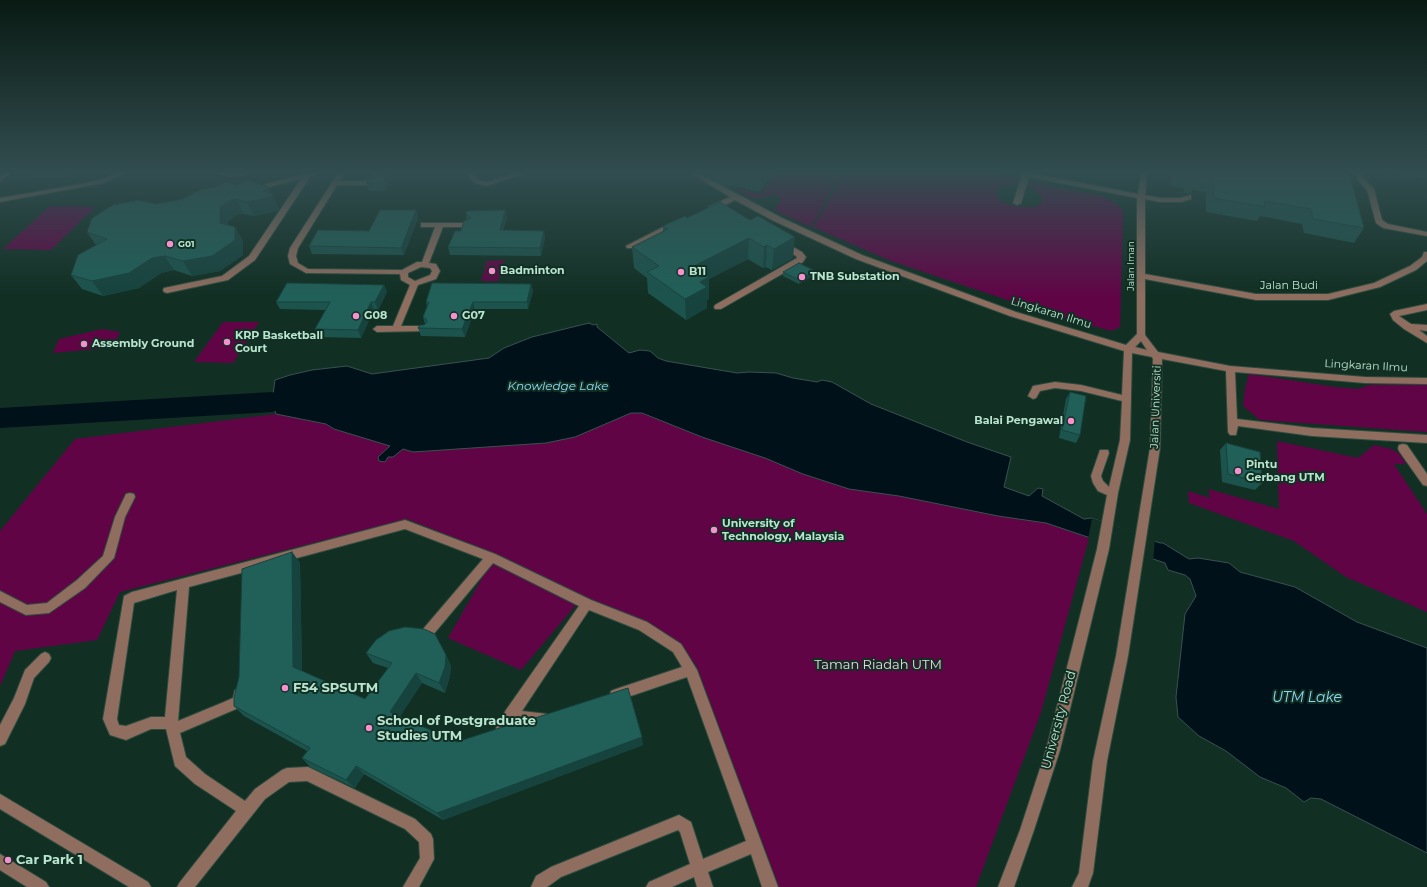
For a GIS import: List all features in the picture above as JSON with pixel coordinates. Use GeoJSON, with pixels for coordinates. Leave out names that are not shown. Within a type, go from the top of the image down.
{"type":"FeatureCollection","features":[{"type":"Feature","properties":{"kind":"street"},"geometry":{"type":"LineString","coordinates":[[167,290],[225,278],[252,258],[281,214]]}},
{"type":"Feature","properties":{"kind":"street"},"geometry":{"type":"LineString","coordinates":[[315,214],[294,248],[292,256],[294,264],[306,271],[329,272],[404,272],[411,267],[426,264],[433,266],[436,271],[435,274],[425,281],[416,283],[410,282],[404,278],[404,272]]}},
{"type":"Feature","properties":{"kind":"street"},"geometry":{"type":"LineString","coordinates":[[718,214],[723,216]]}},
{"type":"Feature","properties":{"kind":"street","name":"Lingkaran Ilmu"},"geometry":{"type":"LineString","coordinates":[[770,214],[859,257],[1013,314],[1128,349],[1230,368],[1365,380],[1427,381]]}},
{"type":"Feature","properties":{"kind":"street","name":"Jalan Iman"},"geometry":{"type":"LineString","coordinates":[[1141,214],[1141,335]]}},
{"type":"Feature","properties":{"kind":"street"},"geometry":{"type":"LineString","coordinates":[[1377,214],[1379,221],[1386,226],[1427,234]]}},
{"type":"Feature","properties":{"kind":"street"},"geometry":{"type":"LineString","coordinates":[[630,246],[684,221]]}},
{"type":"Feature","properties":{"kind":"street"},"geometry":{"type":"LineString","coordinates":[[424,225],[468,225]]}},
{"type":"Feature","properties":{"kind":"street"},"geometry":{"type":"LineString","coordinates":[[426,264],[440,225]]}},
{"type":"Feature","properties":{"kind":"street"},"geometry":{"type":"LineString","coordinates":[[718,307],[800,260],[802,257],[799,254],[779,243]]}},
{"type":"Feature","properties":{"kind":"street","name":"Jalan Budi"},"geometry":{"type":"LineString","coordinates":[[1141,276],[1256,297],[1328,297],[1377,285],[1413,268],[1426,258],[1427,254]]}},
{"type":"Feature","properties":{"kind":"street"},"geometry":{"type":"LineString","coordinates":[[396,329],[416,283]]}},
{"type":"Feature","properties":{"kind":"street"},"geometry":{"type":"LineString","coordinates":[[1427,307],[1394,314],[1396,318],[1427,340]]}},
{"type":"Feature","properties":{"kind":"street"},"geometry":{"type":"LineString","coordinates":[[1408,327],[1427,328]]}},
{"type":"Feature","properties":{"kind":"street"},"geometry":{"type":"LineString","coordinates":[[377,329],[424,329]]}},
{"type":"Feature","properties":{"kind":"street"},"geometry":{"type":"LineString","coordinates":[[1104,453],[1096,476],[1098,483],[1102,488],[1113,493],[1125,440],[1128,349],[1141,335]]}},
{"type":"Feature","properties":{"kind":"street","name":"Jalan Universiti"},"geometry":{"type":"LineString","coordinates":[[1080,887],[1086,872],[1100,761],[1122,656],[1155,448],[1158,359],[1141,335]]}},
{"type":"Feature","properties":{"kind":"street"},"geometry":{"type":"LineString","coordinates":[[1230,368],[1233,427],[1427,439]]}},
{"type":"Feature","properties":{"kind":"street"},"geometry":{"type":"LineString","coordinates":[[1033,396],[1036,388],[1055,385],[1081,388],[1126,399]]}},
{"type":"Feature","properties":{"kind":"street"},"geometry":{"type":"LineString","coordinates":[[1403,448],[1427,482]]}},
{"type":"Feature","properties":{"kind":"street","name":"University Road"},"geometry":{"type":"LineString","coordinates":[[1006,887],[1027,830],[1053,750],[1103,549],[1113,493]]}},
{"type":"Feature","properties":{"kind":"street"},"geometry":{"type":"LineString","coordinates":[[0,596],[26,610],[49,608],[81,584],[108,558],[120,517],[130,497]]}},
{"type":"Feature","properties":{"kind":"street"},"geometry":{"type":"LineString","coordinates":[[241,679],[238,702],[229,707],[171,727],[151,723],[126,733],[115,730],[110,719],[128,600],[132,596],[183,582],[405,524],[491,557],[587,604],[643,626],[676,648],[691,670],[770,887]]}},
{"type":"Feature","properties":{"kind":"street"},"geometry":{"type":"LineString","coordinates":[[428,632],[491,557]]}},
{"type":"Feature","properties":{"kind":"street"},"geometry":{"type":"LineString","coordinates":[[242,582],[243,566]]}},
{"type":"Feature","properties":{"kind":"street"},"geometry":{"type":"LineString","coordinates":[[183,582],[171,727],[180,761],[200,779],[246,810]]}},
{"type":"Feature","properties":{"kind":"street"},"geometry":{"type":"LineString","coordinates":[[503,728],[511,714],[587,604]]}},
{"type":"Feature","properties":{"kind":"street"},"geometry":{"type":"LineString","coordinates":[[0,739],[20,700],[29,674],[44,658]]}},
{"type":"Feature","properties":{"kind":"street"},"geometry":{"type":"LineString","coordinates":[[604,699],[691,670]]}},
{"type":"Feature","properties":{"kind":"street"},"geometry":{"type":"LineString","coordinates":[[511,714],[538,720],[553,715]]}},
{"type":"Feature","properties":{"kind":"street"},"geometry":{"type":"LineString","coordinates":[[185,887],[260,794],[275,782],[288,775],[308,774],[410,824],[426,839],[427,859],[411,887]]}},
{"type":"Feature","properties":{"kind":"street"},"geometry":{"type":"LineString","coordinates":[[0,801],[143,887]]}},
{"type":"Feature","properties":{"kind":"street"},"geometry":{"type":"LineString","coordinates":[[539,887],[541,881],[556,872],[679,822],[686,827],[705,887]]}},
{"type":"Feature","properties":{"kind":"street"},"geometry":{"type":"LineString","coordinates":[[654,887],[754,845]]}},
{"type":"Feature","properties":{"kind":"street"},"geometry":{"type":"LineString","coordinates":[[0,861],[41,887]]}},
{"type":"Feature","properties":{"kind":"green space"},"geometry":{"type":"Polygon","coordinates":[[[41,214],[87,214],[51,250],[3,249],[41,214]]]}},
{"type":"Feature","properties":{"kind":"green space"},"geometry":{"type":"Polygon","coordinates":[[[784,214],[818,214],[811,227],[784,214]]]}},
{"type":"Feature","properties":{"kind":"green space"},"geometry":{"type":"Polygon","coordinates":[[[820,214],[1123,214],[1120,327],[1111,331],[1040,311],[891,261],[813,227],[820,214]]]}},
{"type":"Feature","properties":{"kind":"green space","name":"Badminton"},"geometry":{"type":"Polygon","coordinates":[[[504,260],[498,281],[481,281],[487,261],[504,260]]]}},
{"type":"Feature","properties":{"kind":"green space","name":"KRP Basketball Court"},"geometry":{"type":"Polygon","coordinates":[[[223,322],[259,322],[233,363],[194,362],[223,322]]]}},
{"type":"Feature","properties":{"kind":"green space","name":"Assembly Ground"},"geometry":{"type":"Polygon","coordinates":[[[102,329],[120,332],[117,339],[106,348],[53,353],[59,339],[102,329]]]}},
{"type":"Feature","properties":{"kind":"green space"},"geometry":{"type":"Polygon","coordinates":[[[1249,374],[1358,389],[1370,385],[1427,385],[1427,432],[1260,420],[1243,406],[1249,374]]]}},
{"type":"Feature","properties":{"kind":"green space","name":"Taman Riadah UTM"},"geometry":{"type":"Polygon","coordinates":[[[631,413],[642,413],[702,437],[765,458],[803,474],[849,489],[899,496],[998,516],[1046,523],[1089,538],[1041,712],[976,887],[779,887],[697,667],[681,644],[580,600],[521,670],[448,638],[496,554],[407,519],[120,592],[97,640],[15,651],[0,686],[0,531],[75,439],[276,414],[326,424],[334,429],[390,446],[388,457],[393,457],[403,449],[413,452],[546,443],[575,437],[631,413]]]}},
{"type":"Feature","properties":{"kind":"green space"},"geometry":{"type":"Polygon","coordinates":[[[1277,441],[1358,458],[1374,445],[1391,449],[1400,454],[1406,464],[1394,464],[1427,514],[1427,612],[1346,577],[1294,541],[1189,503],[1188,491],[1210,498],[1208,489],[1279,509],[1277,441]]]}},
{"type":"Feature","properties":{"kind":"water"},"geometry":{"type":"Polygon","coordinates":[[[589,323],[593,325],[597,324],[597,327],[629,353],[640,350],[650,351],[658,358],[666,361],[737,373],[776,373],[793,378],[817,382],[822,380],[832,382],[871,404],[967,442],[1011,457],[1004,487],[1029,496],[1038,488],[1043,489],[1042,496],[1084,519],[1092,518],[1163,543],[1189,559],[1198,558],[1229,563],[1240,572],[1295,587],[1357,622],[1427,648],[1427,853],[1321,799],[1311,798],[1304,802],[1286,788],[1260,777],[1226,751],[1199,736],[1178,717],[1176,697],[1185,614],[1196,596],[1190,579],[1185,575],[1168,570],[1165,563],[1046,523],[998,516],[899,496],[849,489],[803,474],[765,458],[702,437],[642,413],[631,413],[575,437],[546,443],[413,452],[403,449],[393,457],[388,457],[385,462],[379,461],[378,457],[390,446],[334,429],[326,424],[276,414],[272,402],[275,380],[290,375],[312,370],[347,366],[372,374],[489,358],[504,348],[532,337],[589,323]]]}},
{"type":"Feature","properties":{"kind":"pier"},"geometry":{"type":"Polygon","coordinates":[[[1092,518],[1155,540],[1153,562],[1088,539],[1092,518]]]}},
{"type":"Feature","properties":{"kind":"building"},"geometry":{"type":"Polygon","coordinates":[[[98,214],[220,214],[220,223],[235,227],[235,240],[212,256],[183,261],[165,256],[152,258],[129,273],[92,281],[71,275],[78,255],[107,239],[87,232],[92,218],[98,214]]]}},
{"type":"Feature","properties":{"kind":"building"},"geometry":{"type":"Polygon","coordinates":[[[378,214],[414,214],[401,248],[309,246],[318,230],[369,231],[378,214]]]}},
{"type":"Feature","properties":{"kind":"building"},"geometry":{"type":"Polygon","coordinates":[[[466,214],[504,214],[500,230],[544,231],[540,248],[448,247],[455,231],[461,231],[464,221],[471,218],[466,214]]]}},
{"type":"Feature","properties":{"kind":"building"},"geometry":{"type":"Polygon","coordinates":[[[694,214],[741,214],[750,220],[758,216],[795,237],[774,249],[767,245],[764,247],[749,238],[692,267],[709,277],[700,282],[707,287],[685,299],[647,272],[659,266],[632,247],[668,229],[663,226],[685,216],[687,218],[694,214]]]}},
{"type":"Feature","properties":{"kind":"building"},"geometry":{"type":"Polygon","coordinates":[[[1312,214],[1360,214],[1364,228],[1313,219],[1312,214]]]}},
{"type":"Feature","properties":{"kind":"building"},"geometry":{"type":"Polygon","coordinates":[[[799,263],[815,271],[799,280],[783,272],[799,263]]]}},
{"type":"Feature","properties":{"kind":"building"},"geometry":{"type":"Polygon","coordinates":[[[287,283],[384,285],[375,302],[371,302],[358,330],[315,329],[330,302],[276,302],[287,283]]]}},
{"type":"Feature","properties":{"kind":"building"},"geometry":{"type":"Polygon","coordinates":[[[432,283],[531,284],[527,302],[473,302],[462,329],[418,328],[420,325],[424,325],[427,322],[423,317],[429,302],[426,302],[432,283]]]}},
{"type":"Feature","properties":{"kind":"building","name":"Balai Pengawal"},"geometry":{"type":"Polygon","coordinates":[[[1070,392],[1086,396],[1080,435],[1062,430],[1070,392]]]}},
{"type":"Feature","properties":{"kind":"building"},"geometry":{"type":"Polygon","coordinates":[[[1226,443],[1260,452],[1262,483],[1228,474],[1226,443]]]}},
{"type":"Feature","properties":{"kind":"building","name":"F54 SPSUTM"},"geometry":{"type":"Polygon","coordinates":[[[292,552],[293,667],[365,699],[392,663],[366,653],[376,640],[389,631],[405,627],[424,629],[435,634],[446,655],[445,667],[439,683],[416,673],[390,712],[457,742],[628,688],[642,737],[437,813],[356,766],[346,780],[302,758],[310,748],[234,706],[234,698],[239,677],[242,569],[292,552]]]}},
{"type":"Feature","properties":{"kind":"waterway"},"geometry":{"type":"LineString","coordinates":[[0,418],[272,402]]}},
{"type":"Feature","properties":{"kind":"place","name":"G01"},"geometry":{"type":"Point","coordinates":[170,244]}},
{"type":"Feature","properties":{"kind":"place","name":"Badminton"},"geometry":{"type":"Point","coordinates":[492,271]}},
{"type":"Feature","properties":{"kind":"place","name":"B11"},"geometry":{"type":"Point","coordinates":[681,272]}},
{"type":"Feature","properties":{"kind":"place","name":"TNB Substation"},"geometry":{"type":"Point","coordinates":[802,277]}},
{"type":"Feature","properties":{"kind":"place","name":"G08"},"geometry":{"type":"Point","coordinates":[356,316]}},
{"type":"Feature","properties":{"kind":"place","name":"G07"},"geometry":{"type":"Point","coordinates":[454,316]}},
{"type":"Feature","properties":{"kind":"place","name":"KRP Basketball Court"},"geometry":{"type":"Point","coordinates":[227,342]}},
{"type":"Feature","properties":{"kind":"place","name":"Assembly Ground"},"geometry":{"type":"Point","coordinates":[84,344]}},
{"type":"Feature","properties":{"kind":"place","name":"Balai Pengawal"},"geometry":{"type":"Point","coordinates":[1071,421]}},
{"type":"Feature","properties":{"kind":"place","name":"Pintu Gerbang UTM"},"geometry":{"type":"Point","coordinates":[1238,471]}},
{"type":"Feature","properties":{"kind":"place","name":"University of Technology, Malaysia"},"geometry":{"type":"Point","coordinates":[714,530]}},
{"type":"Feature","properties":{"kind":"place","name":"F54 SPSUTM"},"geometry":{"type":"Point","coordinates":[285,688]}},
{"type":"Feature","properties":{"kind":"place","name":"School of Postgraduate Studies UTM"},"geometry":{"type":"Point","coordinates":[369,728]}},
{"type":"Feature","properties":{"kind":"place","name":"Car Park 1"},"geometry":{"type":"Point","coordinates":[8,860]}},
{"type":"Feature","properties":{"kind":"water label","name":"Knowledge Lake"},"geometry":{"type":"Point","coordinates":[558,386]}},
{"type":"Feature","properties":{"kind":"water label","name":"UTM Lake"},"geometry":{"type":"Point","coordinates":[1307,698]}}]}
